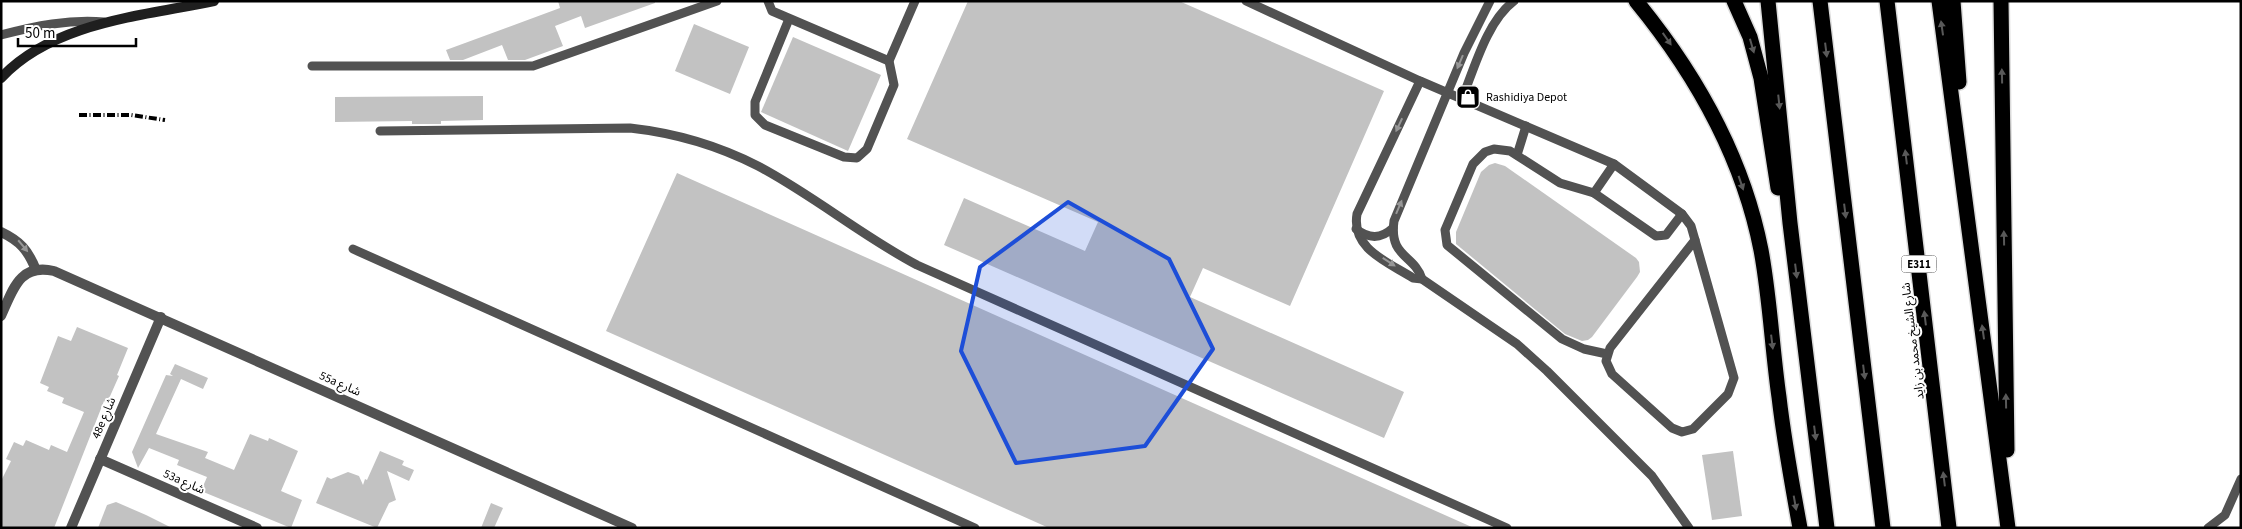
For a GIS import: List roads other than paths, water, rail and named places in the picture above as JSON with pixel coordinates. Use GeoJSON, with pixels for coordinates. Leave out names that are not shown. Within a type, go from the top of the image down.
{"type":"FeatureCollection","features":[{"type":"Feature","properties":{"kind":"highway"},"geometry":{"type":"LineString","coordinates":[[1636,1],[1664,35],[1703,97],[1734,163],[1754,223],[1765,279],[1779,397],[1800,528]]}},
{"type":"Feature","properties":{"kind":"highway"},"geometry":{"type":"LineString","coordinates":[[1734,1],[1750,37],[1762,78],[1776,178],[1790,223]]}},
{"type":"Feature","properties":{"kind":"highway"},"geometry":{"type":"LineString","coordinates":[[1768,1],[1790,223],[1826,528]]}},
{"type":"Feature","properties":{"kind":"highway"},"geometry":{"type":"LineString","coordinates":[[1820,1],[1883,528]]}},
{"type":"Feature","properties":{"kind":"highway","name":"شارع الشيخ محمد بن زايد"},"geometry":{"type":"LineString","coordinates":[[1886,1],[1950,528]]}},
{"type":"Feature","properties":{"kind":"highway"},"geometry":{"type":"LineString","coordinates":[[1939,1],[2008,524]]}},
{"type":"Feature","properties":{"kind":"highway"},"geometry":{"type":"LineString","coordinates":[[1953,1],[1968,215]]}},
{"type":"Feature","properties":{"kind":"highway"},"geometry":{"type":"LineString","coordinates":[[2001,1],[2008,524]]}},
{"type":"Feature","properties":{"kind":"street"},"geometry":{"type":"LineString","coordinates":[[1,78],[38,47],[59,37],[112,22],[214,1]]}},
{"type":"Feature","properties":{"kind":"street"},"geometry":{"type":"LineString","coordinates":[[1,232],[24,246],[36,270],[19,279],[1,316]]}},
{"type":"Feature","properties":{"kind":"street","name":"55a شارع"},"geometry":{"type":"LineString","coordinates":[[36,270],[54,271],[632,528]]}},
{"type":"Feature","properties":{"kind":"street","name":"48e شارع"},"geometry":{"type":"LineString","coordinates":[[71,528],[161,318]]}},
{"type":"Feature","properties":{"kind":"street","name":"53a شارع"},"geometry":{"type":"LineString","coordinates":[[100,459],[257,528]]}},
{"type":"Feature","properties":{"kind":"lane"},"geometry":{"type":"LineString","coordinates":[[312,66],[533,66],[717,1]]}},
{"type":"Feature","properties":{"kind":"lane"},"geometry":{"type":"LineString","coordinates":[[768,1],[772,11],[889,61]]}},
{"type":"Feature","properties":{"kind":"lane"},"geometry":{"type":"LineString","coordinates":[[789,19],[755,102],[755,115],[765,124],[844,157],[857,158],[867,150],[894,85],[889,61],[915,1]]}},
{"type":"Feature","properties":{"kind":"lane"},"geometry":{"type":"LineString","coordinates":[[1246,1],[1447,93],[1614,164],[1682,214],[1691,226],[1733,372],[1733,384],[1728,394],[1693,429],[1682,432],[1677,431],[1612,374],[1607,368],[1606,354],[1695,240]]}},
{"type":"Feature","properties":{"kind":"lane"},"geometry":{"type":"LineString","coordinates":[[1422,279],[1418,271],[1400,253],[1396,245],[1393,228],[1397,212],[1447,93],[1490,1]]}},
{"type":"Feature","properties":{"kind":"lane"},"geometry":{"type":"LineString","coordinates":[[1462,99],[1491,30],[1500,15],[1514,1]]}},
{"type":"Feature","properties":{"kind":"lane"},"geometry":{"type":"LineString","coordinates":[[1,35],[48,24],[90,21],[112,22]]}},
{"type":"Feature","properties":{"kind":"lane"},"geometry":{"type":"LineString","coordinates":[[1478,24],[1491,30]]}},
{"type":"Feature","properties":{"kind":"lane"},"geometry":{"type":"LineString","coordinates":[[1420,81],[1357,214],[1356,230],[1361,242],[1367,248],[1413,278],[1422,279],[1516,344],[1547,371],[1652,476],[1689,528]]}},
{"type":"Feature","properties":{"kind":"lane"},"geometry":{"type":"LineString","coordinates":[[1517,155],[1526,126]]}},
{"type":"Feature","properties":{"kind":"lane"},"geometry":{"type":"LineString","coordinates":[[380,131],[630,128],[661,132],[712,146],[737,156],[776,176],[878,243],[917,265],[1507,528]]}},
{"type":"Feature","properties":{"kind":"lane"},"geometry":{"type":"LineString","coordinates":[[1606,354],[1584,350],[1562,339],[1447,244],[1445,230],[1478,157],[1494,150],[1510,151],[1560,183],[1594,193],[1656,236],[1666,235],[1682,214]]}},
{"type":"Feature","properties":{"kind":"lane"},"geometry":{"type":"LineString","coordinates":[[1594,193],[1614,164]]}},
{"type":"Feature","properties":{"kind":"lane"},"geometry":{"type":"LineString","coordinates":[[1356,230],[1375,237],[1382,236],[1393,228]]}},
{"type":"Feature","properties":{"kind":"lane"},"geometry":{"type":"LineString","coordinates":[[353,250],[975,528]]}},
{"type":"Feature","properties":{"kind":"lane"},"geometry":{"type":"LineString","coordinates":[[2208,528],[2225,515],[2241,479]]}},
{"type":"Feature","properties":{"kind":"railway"},"geometry":{"type":"LineString","coordinates":[[79,115],[131,115],[165,120]]}},
{"type":"Feature","properties":{"kind":"place","name":"Rashidiya Depot"},"geometry":{"type":"Point","coordinates":[1468,97]}}]}
